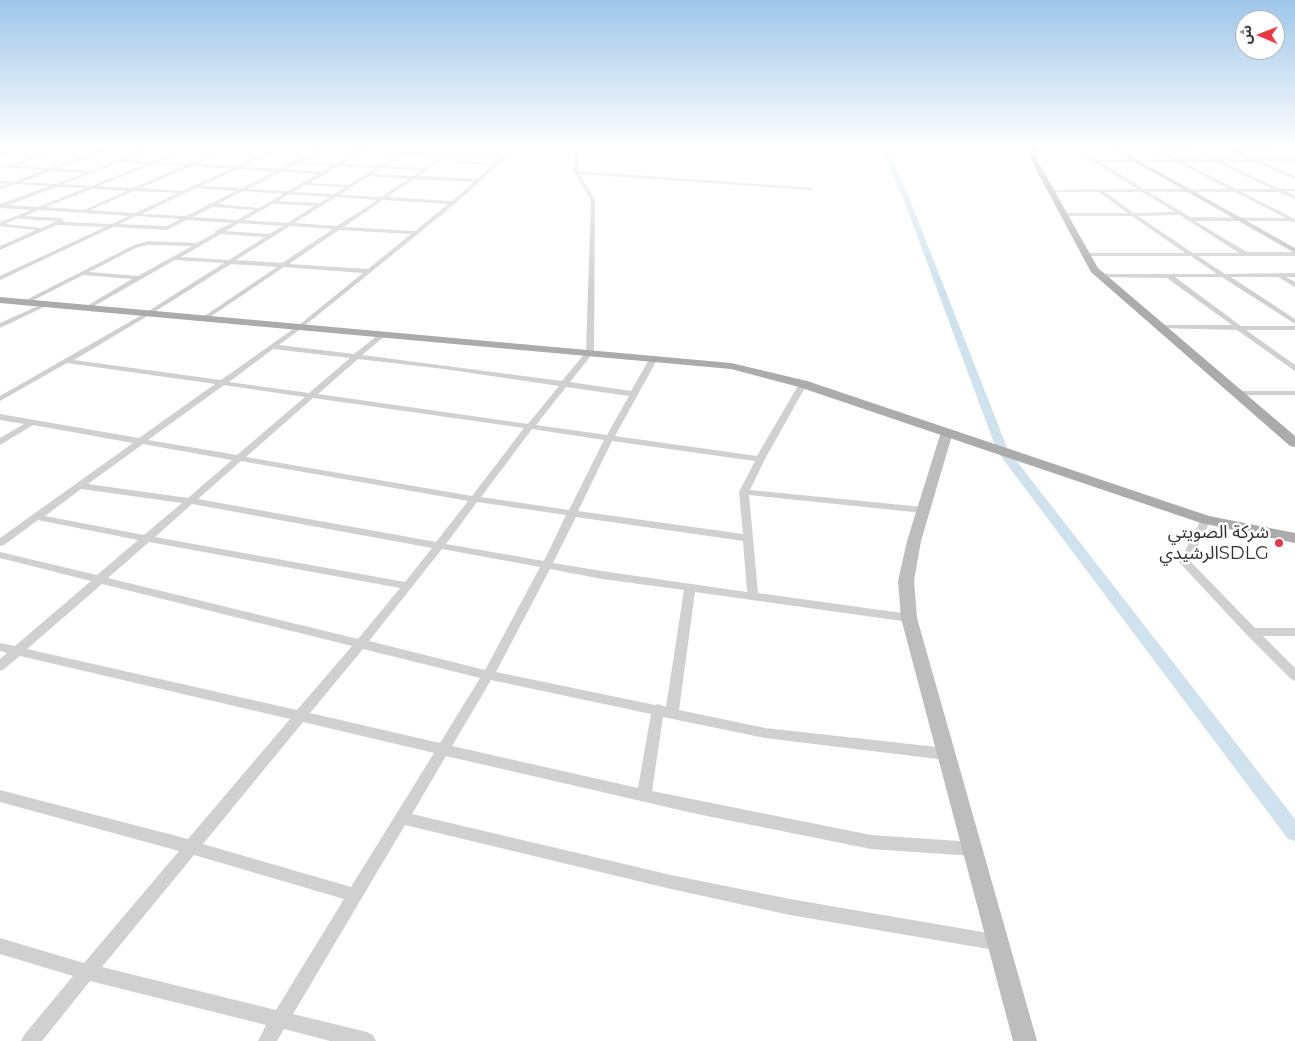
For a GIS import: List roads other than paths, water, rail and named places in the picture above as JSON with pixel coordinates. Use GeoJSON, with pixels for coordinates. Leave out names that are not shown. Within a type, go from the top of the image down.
{"type":"FeatureCollection","features":[{"type":"Feature","properties":{"kind":"main road"},"geometry":{"type":"LineString","coordinates":[[1052,196],[1084,254],[1100,276],[1295,443]]}},
{"type":"Feature","properties":{"kind":"main road"},"geometry":{"type":"LineString","coordinates":[[1,301],[301,326],[731,366],[803,384],[1206,520],[1295,538]]}},
{"type":"Feature","properties":{"kind":"street"},"geometry":{"type":"LineString","coordinates":[[0,206],[29,196]]}},
{"type":"Feature","properties":{"kind":"street"},"geometry":{"type":"LineString","coordinates":[[0,225],[71,196]]}},
{"type":"Feature","properties":{"kind":"street"},"geometry":{"type":"LineString","coordinates":[[0,248],[120,196]]}},
{"type":"Feature","properties":{"kind":"street"},"geometry":{"type":"LineString","coordinates":[[0,278],[175,196]]}},
{"type":"Feature","properties":{"kind":"street"},"geometry":{"type":"LineString","coordinates":[[55,224],[163,229],[231,196]]}},
{"type":"Feature","properties":{"kind":"street"},"geometry":{"type":"LineString","coordinates":[[87,308],[216,232],[283,196]]}},
{"type":"Feature","properties":{"kind":"street"},"geometry":{"type":"LineString","coordinates":[[0,399],[149,313],[333,196]]}},
{"type":"Feature","properties":{"kind":"street"},"geometry":{"type":"LineString","coordinates":[[343,196],[453,203]]}},
{"type":"Feature","properties":{"kind":"street"},"geometry":{"type":"LineString","coordinates":[[205,318],[386,196]]}},
{"type":"Feature","properties":{"kind":"street"},"geometry":{"type":"LineString","coordinates":[[0,542],[273,348],[462,196]]}},
{"type":"Feature","properties":{"kind":"street"},"geometry":{"type":"LineString","coordinates":[[30,1041],[408,586],[590,352],[593,200],[590,196]]}},
{"type":"Feature","properties":{"kind":"street"},"geometry":{"type":"LineString","coordinates":[[1107,196],[1295,322]]}},
{"type":"Feature","properties":{"kind":"street"},"geometry":{"type":"LineString","coordinates":[[1151,196],[1246,255]]}},
{"type":"Feature","properties":{"kind":"street"},"geometry":{"type":"LineString","coordinates":[[1198,196],[1295,253]]}},
{"type":"Feature","properties":{"kind":"street"},"geometry":{"type":"LineString","coordinates":[[1246,196],[1295,221]]}},
{"type":"Feature","properties":{"kind":"street"},"geometry":{"type":"LineString","coordinates":[[272,202],[319,205]]}},
{"type":"Feature","properties":{"kind":"street"},"geometry":{"type":"LineString","coordinates":[[212,205],[259,209]]}},
{"type":"Feature","properties":{"kind":"street"},"geometry":{"type":"LineString","coordinates":[[0,206],[416,233]]}},
{"type":"Feature","properties":{"kind":"street"},"geometry":{"type":"LineString","coordinates":[[1063,215],[1180,214]]}},
{"type":"Feature","properties":{"kind":"street"},"geometry":{"type":"LineString","coordinates":[[17,217],[63,220]]}},
{"type":"Feature","properties":{"kind":"street"},"geometry":{"type":"LineString","coordinates":[[1188,219],[1295,221]]}},
{"type":"Feature","properties":{"kind":"street"},"geometry":{"type":"LineString","coordinates":[[0,225],[42,229]]}},
{"type":"Feature","properties":{"kind":"street"},"geometry":{"type":"LineString","coordinates":[[216,232],[269,236]]}},
{"type":"Feature","properties":{"kind":"street"},"geometry":{"type":"LineString","coordinates":[[26,302],[142,244],[196,244]]}},
{"type":"Feature","properties":{"kind":"street"},"geometry":{"type":"LineString","coordinates":[[1084,254],[1246,255],[1295,253]]}},
{"type":"Feature","properties":{"kind":"street"},"geometry":{"type":"LineString","coordinates":[[172,258],[368,271]]}},
{"type":"Feature","properties":{"kind":"street"},"geometry":{"type":"LineString","coordinates":[[83,273],[138,278]]}},
{"type":"Feature","properties":{"kind":"street"},"geometry":{"type":"LineString","coordinates":[[1168,275],[1295,369]]}},
{"type":"Feature","properties":{"kind":"street"},"geometry":{"type":"LineString","coordinates":[[1278,275],[1295,285]]}},
{"type":"Feature","properties":{"kind":"street"},"geometry":{"type":"LineString","coordinates":[[1100,276],[1295,275]]}},
{"type":"Feature","properties":{"kind":"street"},"geometry":{"type":"LineString","coordinates":[[0,326],[47,304]]}},
{"type":"Feature","properties":{"kind":"street"},"geometry":{"type":"LineString","coordinates":[[1159,327],[1295,328]]}},
{"type":"Feature","properties":{"kind":"street"},"geometry":{"type":"LineString","coordinates":[[0,666],[382,334]]}},
{"type":"Feature","properties":{"kind":"street"},"geometry":{"type":"LineString","coordinates":[[273,348],[564,383],[634,394]]}},
{"type":"Feature","properties":{"kind":"street"},"geometry":{"type":"LineString","coordinates":[[267,1041],[488,675],[547,565],[570,514],[609,438],[654,358]]}},
{"type":"Feature","properties":{"kind":"street"},"geometry":{"type":"LineString","coordinates":[[67,362],[225,382],[529,428],[760,459]]}},
{"type":"Feature","properties":{"kind":"street"},"geometry":{"type":"LineString","coordinates":[[753,596],[744,492],[760,459],[803,384]]}},
{"type":"Feature","properties":{"kind":"street"},"geometry":{"type":"LineString","coordinates":[[1236,393],[1295,393]]}},
{"type":"Feature","properties":{"kind":"street"},"geometry":{"type":"LineString","coordinates":[[0,417],[474,499],[747,538]]}},
{"type":"Feature","properties":{"kind":"street"},"geometry":{"type":"LineString","coordinates":[[0,442],[31,423]]}},
{"type":"Feature","properties":{"kind":"street"},"geometry":{"type":"LineString","coordinates":[[947,432],[923,510],[906,581],[909,618],[1000,943],[1025,1041]]}},
{"type":"Feature","properties":{"kind":"street"},"geometry":{"type":"LineString","coordinates":[[79,486],[191,500],[690,589],[909,618]]}},
{"type":"Feature","properties":{"kind":"street"},"geometry":{"type":"LineString","coordinates":[[744,492],[923,510]]}},
{"type":"Feature","properties":{"kind":"street"},"geometry":{"type":"LineString","coordinates":[[37,517],[147,539],[408,586]]}},
{"type":"Feature","properties":{"kind":"street"},"geometry":{"type":"LineString","coordinates":[[1206,520],[1184,562],[1295,676]]}},
{"type":"Feature","properties":{"kind":"street"},"geometry":{"type":"LineString","coordinates":[[0,555],[488,675],[765,733],[946,754]]}},
{"type":"Feature","properties":{"kind":"street"},"geometry":{"type":"LineString","coordinates":[[672,712],[690,589]]}},
{"type":"Feature","properties":{"kind":"street"},"geometry":{"type":"LineString","coordinates":[[1251,632],[1295,632]]}},
{"type":"Feature","properties":{"kind":"street"},"geometry":{"type":"LineString","coordinates":[[0,647],[298,718],[644,796],[871,842],[974,850]]}},
{"type":"Feature","properties":{"kind":"street"},"geometry":{"type":"LineString","coordinates":[[644,796],[658,710]]}},
{"type":"Feature","properties":{"kind":"street"},"geometry":{"type":"LineString","coordinates":[[0,796],[191,847],[354,895]]}},
{"type":"Feature","properties":{"kind":"street"},"geometry":{"type":"LineString","coordinates":[[402,818],[754,899],[858,920],[1000,943]]}},
{"type":"Feature","properties":{"kind":"street"},"geometry":{"type":"LineString","coordinates":[[0,946],[87,972],[367,1041]]}},
{"type":"Feature","properties":{"kind":"waterway"},"geometry":{"type":"LineString","coordinates":[[905,196],[1003,451],[1295,833]]}},
{"type":"Feature","properties":{"kind":"place","name":"شركة الصويتي الرشيديSDLG"},"geometry":{"type":"Point","coordinates":[1279,543]}}]}
